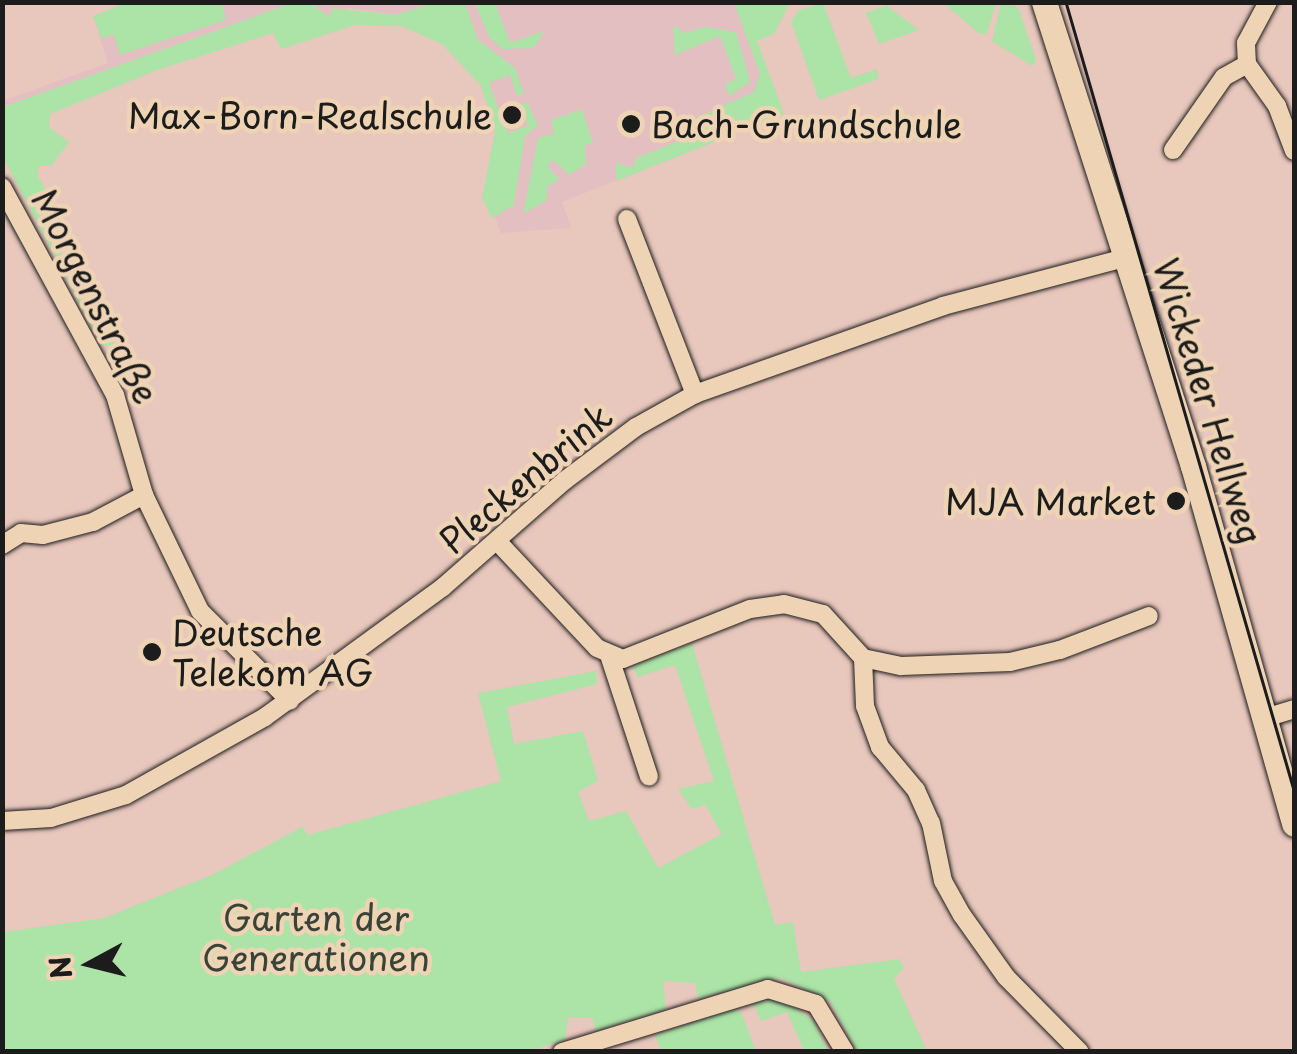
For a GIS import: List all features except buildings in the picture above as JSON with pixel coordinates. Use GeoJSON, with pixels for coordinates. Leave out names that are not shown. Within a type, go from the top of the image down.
{"type":"FeatureCollection","features":[{"type":"Feature","properties":{"kind":"main road","name":"Wickeder Hellweg"},"geometry":{"type":"LineString","coordinates":[[1044,3],[1128,258],[1294,824]]}},
{"type":"Feature","properties":{"kind":"street"},"geometry":{"type":"LineString","coordinates":[[1268,2],[1246,43],[1247,64],[1277,106],[1294,151]]}},
{"type":"Feature","properties":{"kind":"street"},"geometry":{"type":"LineString","coordinates":[[1173,150],[1224,76],[1247,64]]}},
{"type":"Feature","properties":{"kind":"street","name":"Morgenstraße"},"geometry":{"type":"LineString","coordinates":[[2,187],[115,395],[144,495],[200,611],[290,702]]}},
{"type":"Feature","properties":{"kind":"street"},"geometry":{"type":"LineString","coordinates":[[628,220],[695,394]]}},
{"type":"Feature","properties":{"kind":"street","name":"Pleckenbrink"},"geometry":{"type":"LineString","coordinates":[[2,820],[52,818],[126,795],[290,702],[497,541],[636,426],[695,394],[793,353],[942,306],[1128,258]]}},
{"type":"Feature","properties":{"kind":"street"},"geometry":{"type":"LineString","coordinates":[[2,545],[21,533],[43,535],[93,522],[144,495]]}},
{"type":"Feature","properties":{"kind":"street"},"geometry":{"type":"LineString","coordinates":[[497,541],[608,655],[649,777]]}},
{"type":"Feature","properties":{"kind":"street"},"geometry":{"type":"LineString","coordinates":[[608,655],[637,656],[750,609],[784,604],[823,614],[862,658],[866,706],[880,747],[916,790],[932,823],[943,881],[962,915],[1006,977],[1080,1052]]}},
{"type":"Feature","properties":{"kind":"street"},"geometry":{"type":"LineString","coordinates":[[862,658],[901,666],[1010,662],[1060,650],[1149,616]]}},
{"type":"Feature","properties":{"kind":"street"},"geometry":{"type":"LineString","coordinates":[[1266,718],[1294,709]]}},
{"type":"Feature","properties":{"kind":"street"},"geometry":{"type":"LineString","coordinates":[[562,1052],[768,990],[816,1004],[845,1052]]}},
{"type":"Feature","properties":{"kind":"shaded area"},"geometry":{"type":"Polygon","coordinates":[[[125,3],[292,3],[3,107],[2,101],[108,63],[93,16],[125,3]]]}},
{"type":"Feature","properties":{"kind":"shaded area","name":"Bach-Grundschule"},"geometry":{"type":"Polygon","coordinates":[[[311,3],[790,3],[747,19],[784,114],[562,202],[571,228],[501,233],[495,217],[508,134],[473,40],[395,15],[348,8],[329,17],[311,3]]]}},
{"type":"Feature","properties":{"kind":"green space"},"geometry":{"type":"Polygon","coordinates":[[[942,2],[996,3],[987,33],[980,34],[942,2]]]}},
{"type":"Feature","properties":{"kind":"green space"},"geometry":{"type":"Polygon","coordinates":[[[125,3],[222,3],[226,20],[120,55],[114,35],[101,38],[93,16],[125,3]]]}},
{"type":"Feature","properties":{"kind":"green space"},"geometry":{"type":"Polygon","coordinates":[[[292,3],[311,3],[329,17],[333,8],[395,15],[433,3],[465,3],[478,40],[515,68],[524,93],[517,96],[510,75],[489,83],[507,133],[528,126],[520,105],[527,102],[538,125],[525,136],[514,205],[492,218],[482,198],[495,131],[481,86],[442,44],[401,26],[355,25],[281,49],[273,33],[157,70],[50,114],[49,127],[69,142],[51,166],[39,166],[37,176],[52,198],[56,246],[115,345],[101,345],[3,157],[3,107],[292,3]]]}},
{"type":"Feature","properties":{"kind":"green space"},"geometry":{"type":"Polygon","coordinates":[[[475,3],[495,3],[510,43],[544,31],[534,48],[502,49],[489,37],[475,3]]]}},
{"type":"Feature","properties":{"kind":"green space"},"geometry":{"type":"Polygon","coordinates":[[[734,3],[790,3],[774,34],[757,41],[784,114],[616,181],[616,163],[633,168],[636,158],[686,138],[681,124],[754,92],[760,74],[734,3]]]}},
{"type":"Feature","properties":{"kind":"green space"},"geometry":{"type":"Polygon","coordinates":[[[823,3],[851,78],[877,69],[878,79],[819,100],[791,21],[799,10],[823,3]]]}},
{"type":"Feature","properties":{"kind":"green space"},"geometry":{"type":"Polygon","coordinates":[[[1001,3],[1018,7],[1036,60],[1032,66],[992,41],[1001,3]]]}},
{"type":"Feature","properties":{"kind":"green space"},"geometry":{"type":"Polygon","coordinates":[[[887,5],[919,30],[879,44],[866,13],[887,5]]]}},
{"type":"Feature","properties":{"kind":"green space"},"geometry":{"type":"Polygon","coordinates":[[[673,25],[685,33],[705,27],[736,32],[750,82],[729,96],[725,84],[736,79],[720,36],[675,55],[673,25]]]}},
{"type":"Feature","properties":{"kind":"green space"},"geometry":{"type":"Polygon","coordinates":[[[582,109],[593,143],[585,145],[586,164],[569,175],[553,160],[547,166],[559,179],[547,187],[547,200],[523,214],[538,138],[554,134],[551,120],[582,109]]]}},
{"type":"Feature","properties":{"kind":"green space","name":"Garten der Generationen"},"geometry":{"type":"Polygon","coordinates":[[[692,643],[775,925],[793,922],[801,972],[900,959],[903,969],[894,979],[927,1051],[857,1051],[830,1002],[782,978],[698,998],[695,983],[663,981],[666,1009],[596,1031],[592,1018],[568,1018],[565,1040],[529,1051],[3,1051],[3,932],[104,918],[214,874],[302,827],[308,835],[501,781],[478,693],[596,671],[597,684],[507,707],[514,744],[583,731],[598,781],[578,792],[589,821],[626,811],[658,868],[722,834],[705,805],[692,809],[678,789],[714,781],[675,665],[638,677],[632,667],[692,643]]]}},
{"type":"Feature","properties":{"kind":"green space"},"geometry":{"type":"Polygon","coordinates":[[[781,999],[814,1021],[828,1051],[804,1051],[787,1012],[761,1021],[753,1003],[781,999]]]}},
{"type":"Feature","properties":{"kind":"green space"},"geometry":{"type":"Polygon","coordinates":[[[733,1009],[741,1012],[756,1051],[661,1051],[655,1035],[733,1009]]]}},
{"type":"Feature","properties":{"kind":"tram line"},"geometry":{"type":"LineString","coordinates":[[1066,2],[1294,790]]}},
{"type":"Feature","properties":{"kind":"place","name":"Max-Born-Realschule"},"geometry":{"type":"Point","coordinates":[512,115]}},
{"type":"Feature","properties":{"kind":"place","name":"Bach-Grundschule"},"geometry":{"type":"Point","coordinates":[631,124]}},
{"type":"Feature","properties":{"kind":"place","name":"MJA Market"},"geometry":{"type":"Point","coordinates":[1176,501]}},
{"type":"Feature","properties":{"kind":"place","name":"Deutsche Telekom AG"},"geometry":{"type":"Point","coordinates":[152,652]}}]}
